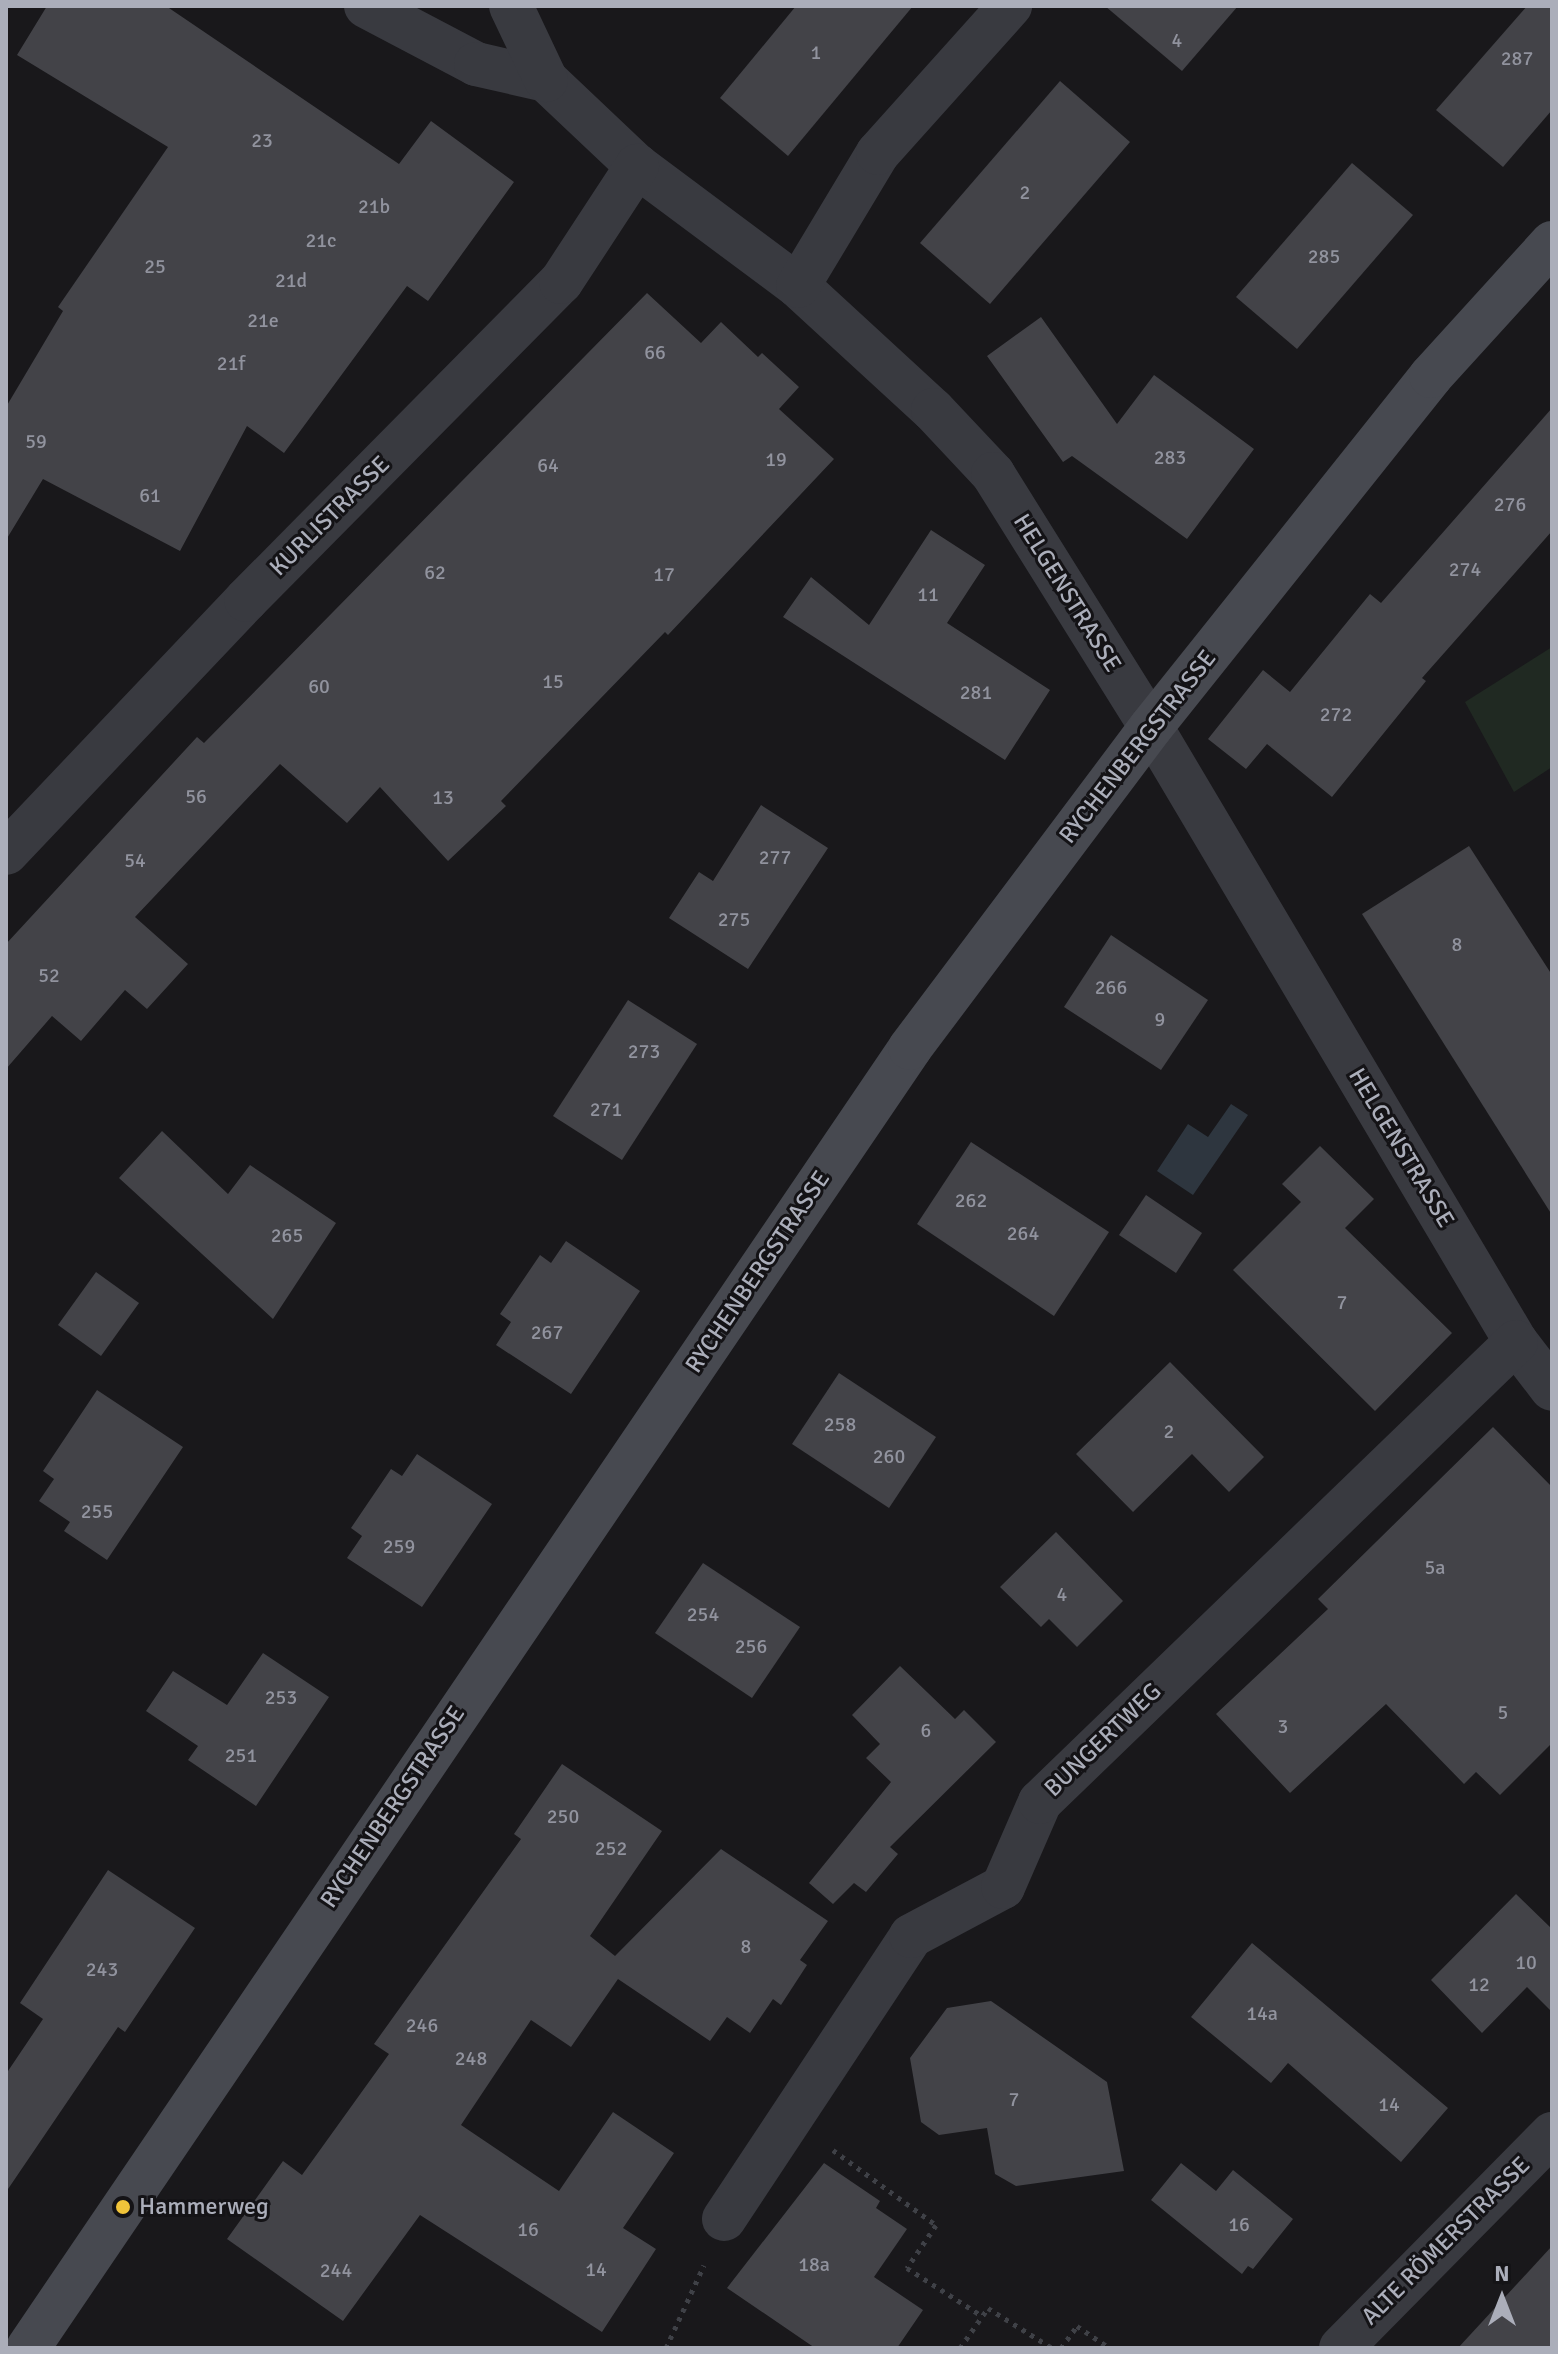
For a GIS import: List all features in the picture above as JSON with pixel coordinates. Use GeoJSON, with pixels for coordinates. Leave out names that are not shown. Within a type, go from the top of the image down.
{"type":"FeatureCollection","features":[{"type":"Feature","properties":{"kind":"street"},"geometry":{"type":"LineString","coordinates":[[366,6],[476,64],[546,80]]}},
{"type":"Feature","properties":{"kind":"street"},"geometry":{"type":"LineString","coordinates":[[511,6],[546,80]]}},
{"type":"Feature","properties":{"kind":"street"},"geometry":{"type":"LineString","coordinates":[[798,286],[878,153],[1010,6]]}},
{"type":"Feature","properties":{"kind":"street","name":"HELGENSTRASSE"},"geometry":{"type":"LineString","coordinates":[[546,80],[637,166],[798,286],[933,410],[993,474],[1151,727],[1516,1342],[1552,1389]]}},
{"type":"Feature","properties":{"kind":"street","name":"KURLISTRASSE"},"geometry":{"type":"LineString","coordinates":[[6,853],[246,600],[561,282],[637,166]]}},
{"type":"Feature","properties":{"kind":"street","name":"RYCHENBERGSTRASSE"},"geometry":{"type":"LineString","coordinates":[[28,2348],[910,1048],[1151,727],[1431,376],[1552,243]]}},
{"type":"Feature","properties":{"kind":"street","name":"BUNGERTWEG"},"geometry":{"type":"LineString","coordinates":[[724,2219],[911,1936],[1003,1887],[1040,1802],[1516,1342]]}},
{"type":"Feature","properties":{"kind":"street","name":"ALTE RÖMERSTRASSE"},"geometry":{"type":"LineString","coordinates":[[1341,2348],[1552,2134]]}},
{"type":"Feature","properties":{"kind":"path"},"geometry":{"type":"LineString","coordinates":[[790,2119],[936,2225],[907,2268],[982,2316]]}},
{"type":"Feature","properties":{"kind":"path"},"geometry":{"type":"LineString","coordinates":[[666,2348],[724,2219]]}},
{"type":"Feature","properties":{"kind":"path"},"geometry":{"type":"LineString","coordinates":[[960,2348],[988,2308],[1052,2348]]}},
{"type":"Feature","properties":{"kind":"path"},"geometry":{"type":"LineString","coordinates":[[1061,2348],[1077,2326],[1110,2348]]}},
{"type":"Feature","properties":{"kind":"shaded area"},"geometry":{"type":"Polygon","coordinates":[[[1552,647],[1552,767],[1514,792],[1465,702],[1552,647]]]}},
{"type":"Feature","properties":{"kind":"shaded area"},"geometry":{"type":"Polygon","coordinates":[[[1231,1104],[1248,1115],[1193,1195],[1157,1171],[1188,1124],[1208,1137],[1231,1104]]]}},
{"type":"Feature","properties":{"kind":"building"},"geometry":{"type":"Polygon","coordinates":[[[47,6],[166,6],[399,164],[431,121],[514,182],[428,301],[407,286],[284,453],[247,426],[180,551],[43,479],[6,540],[6,407],[63,311],[58,307],[168,147],[17,55],[47,6]]]}},
{"type":"Feature","properties":{"kind":"building"},"geometry":{"type":"Polygon","coordinates":[[[796,6],[913,6],[788,156],[720,98],[796,6]]]}},
{"type":"Feature","properties":{"kind":"building"},"geometry":{"type":"Polygon","coordinates":[[[1105,6],[1238,6],[1182,71],[1105,6]]]}},
{"type":"Feature","properties":{"kind":"building"},"geometry":{"type":"Polygon","coordinates":[[[1527,6],[1552,6],[1552,110],[1503,167],[1436,110],[1527,6]]]}},
{"type":"Feature","properties":{"kind":"building"},"geometry":{"type":"Polygon","coordinates":[[[1060,81],[1130,142],[990,304],[920,243],[1060,81]]]}},
{"type":"Feature","properties":{"kind":"building"},"geometry":{"type":"Polygon","coordinates":[[[1352,163],[1413,215],[1297,349],[1236,297],[1352,163]]]}},
{"type":"Feature","properties":{"kind":"building"},"geometry":{"type":"Polygon","coordinates":[[[647,293],[701,343],[721,322],[758,357],[762,353],[799,387],[779,409],[834,459],[668,635],[665,632],[501,801],[506,806],[448,861],[380,787],[347,823],[280,764],[135,917],[188,964],[147,1009],[125,990],[81,1041],[52,1016],[6,1069],[6,944],[197,737],[204,743],[647,293]]]}},
{"type":"Feature","properties":{"kind":"building"},"geometry":{"type":"Polygon","coordinates":[[[1041,317],[1117,424],[1154,375],[1254,449],[1187,539],[1072,456],[1063,462],[987,356],[1041,317]]]}},
{"type":"Feature","properties":{"kind":"building"},"geometry":{"type":"Polygon","coordinates":[[[1552,408],[1552,531],[1422,678],[1426,681],[1332,797],[1267,744],[1246,769],[1208,739],[1263,670],[1290,692],[1370,594],[1381,603],[1552,408]]]}},
{"type":"Feature","properties":{"kind":"building"},"geometry":{"type":"Polygon","coordinates":[[[931,530],[985,565],[947,623],[1050,690],[1005,760],[783,617],[811,577],[869,625],[931,530]]]}},
{"type":"Feature","properties":{"kind":"building"},"geometry":{"type":"Polygon","coordinates":[[[761,805],[828,848],[748,969],[669,918],[699,872],[713,881],[761,805]]]}},
{"type":"Feature","properties":{"kind":"building"},"geometry":{"type":"Polygon","coordinates":[[[1469,846],[1552,975],[1552,1215],[1362,914],[1469,846]]]}},
{"type":"Feature","properties":{"kind":"building"},"geometry":{"type":"Polygon","coordinates":[[[1111,935],[1208,1000],[1161,1070],[1064,1007],[1111,935]]]}},
{"type":"Feature","properties":{"kind":"building"},"geometry":{"type":"Polygon","coordinates":[[[628,1000],[697,1044],[622,1160],[553,1116],[628,1000]]]}},
{"type":"Feature","properties":{"kind":"building"},"geometry":{"type":"Polygon","coordinates":[[[162,1131],[228,1194],[250,1165],[336,1223],[273,1319],[119,1178],[162,1131]]]}},
{"type":"Feature","properties":{"kind":"building"},"geometry":{"type":"Polygon","coordinates":[[[971,1142],[1109,1232],[1054,1316],[917,1224],[971,1142]]]}},
{"type":"Feature","properties":{"kind":"building"},"geometry":{"type":"Polygon","coordinates":[[[1320,1146],[1374,1199],[1345,1228],[1452,1333],[1375,1411],[1233,1270],[1301,1202],[1282,1184],[1320,1146]]]}},
{"type":"Feature","properties":{"kind":"building"},"geometry":{"type":"Polygon","coordinates":[[[1146,1195],[1202,1233],[1176,1273],[1119,1235],[1146,1195]]]}},
{"type":"Feature","properties":{"kind":"building"},"geometry":{"type":"Polygon","coordinates":[[[566,1241],[640,1291],[571,1394],[496,1345],[511,1322],[500,1314],[540,1255],[551,1263],[566,1241]]]}},
{"type":"Feature","properties":{"kind":"building"},"geometry":{"type":"Polygon","coordinates":[[[96,1272],[139,1303],[101,1356],[58,1325],[96,1272]]]}},
{"type":"Feature","properties":{"kind":"building"},"geometry":{"type":"Polygon","coordinates":[[[1170,1362],[1264,1457],[1229,1492],[1192,1454],[1133,1512],[1076,1454],[1170,1362]]]}},
{"type":"Feature","properties":{"kind":"building"},"geometry":{"type":"Polygon","coordinates":[[[839,1373],[936,1437],[889,1508],[792,1444],[839,1373]]]}},
{"type":"Feature","properties":{"kind":"building"},"geometry":{"type":"Polygon","coordinates":[[[97,1390],[183,1447],[107,1560],[64,1531],[70,1522],[39,1501],[54,1479],[43,1471],[97,1390]]]}},
{"type":"Feature","properties":{"kind":"building"},"geometry":{"type":"Polygon","coordinates":[[[1493,1427],[1552,1487],[1552,1743],[1500,1795],[1476,1772],[1464,1784],[1386,1704],[1290,1793],[1216,1714],[1328,1609],[1318,1599],[1493,1427]]]}},
{"type":"Feature","properties":{"kind":"building"},"geometry":{"type":"Polygon","coordinates":[[[417,1454],[492,1504],[422,1607],[347,1558],[362,1536],[351,1528],[391,1469],[402,1476],[417,1454]]]}},
{"type":"Feature","properties":{"kind":"building"},"geometry":{"type":"Polygon","coordinates":[[[1056,1532],[1123,1601],[1077,1647],[1049,1619],[1041,1627],[1000,1587],[1056,1532]]]}},
{"type":"Feature","properties":{"kind":"building"},"geometry":{"type":"Polygon","coordinates":[[[703,1563],[800,1627],[752,1698],[655,1633],[703,1563]]]}},
{"type":"Feature","properties":{"kind":"building"},"geometry":{"type":"Polygon","coordinates":[[[263,1653],[329,1697],[256,1806],[188,1760],[198,1746],[146,1711],[173,1671],[227,1705],[263,1653]]]}},
{"type":"Feature","properties":{"kind":"building"},"geometry":{"type":"Polygon","coordinates":[[[900,1666],[955,1719],[964,1710],[996,1742],[890,1847],[898,1854],[866,1892],[854,1883],[833,1904],[809,1883],[891,1782],[866,1758],[880,1744],[852,1715],[900,1666]]]}},
{"type":"Feature","properties":{"kind":"building"},"geometry":{"type":"Polygon","coordinates":[[[562,1764],[662,1831],[590,1936],[615,1956],[721,1849],[828,1921],[800,1960],[807,1965],[781,2005],[773,1999],[750,2033],[727,2017],[710,2041],[618,1979],[571,2047],[531,2020],[461,2125],[559,2191],[613,2112],[674,2153],[623,2228],[656,2249],[602,2332],[420,2215],[343,2321],[227,2239],[283,2161],[302,2175],[389,2054],[374,2044],[521,1839],[514,1834],[562,1764]]]}},
{"type":"Feature","properties":{"kind":"building"},"geometry":{"type":"Polygon","coordinates":[[[108,1870],[195,1928],[125,2032],[118,2027],[6,2192],[6,2074],[43,2019],[20,2003],[108,1870]]]}},
{"type":"Feature","properties":{"kind":"building"},"geometry":{"type":"Polygon","coordinates":[[[1516,1894],[1552,1929],[1552,2012],[1527,1987],[1482,2033],[1431,1980],[1516,1894]]]}},
{"type":"Feature","properties":{"kind":"building"},"geometry":{"type":"Polygon","coordinates":[[[1252,1943],[1448,2108],[1401,2162],[1288,2063],[1271,2083],[1191,2017],[1252,1943]]]}},
{"type":"Feature","properties":{"kind":"building"},"geometry":{"type":"Polygon","coordinates":[[[991,2001],[1107,2082],[1124,2171],[1016,2186],[995,2174],[987,2128],[939,2135],[921,2122],[910,2058],[947,2008],[991,2001]]]}},
{"type":"Feature","properties":{"kind":"building"},"geometry":{"type":"Polygon","coordinates":[[[824,2163],[880,2201],[876,2208],[907,2229],[874,2277],[923,2310],[897,2348],[815,2348],[727,2288],[824,2163]]]}},
{"type":"Feature","properties":{"kind":"building"},"geometry":{"type":"Polygon","coordinates":[[[1181,2163],[1216,2191],[1233,2170],[1293,2219],[1253,2269],[1248,2266],[1242,2274],[1151,2200],[1181,2163]]]}},
{"type":"Feature","properties":{"kind":"building"},"geometry":{"type":"Polygon","coordinates":[[[1552,2246],[1552,2348],[1458,2348],[1552,2246]]]}},
{"type":"Feature","properties":{"kind":"place","name":"Hammerweg"},"geometry":{"type":"Point","coordinates":[123,2207]}}]}
